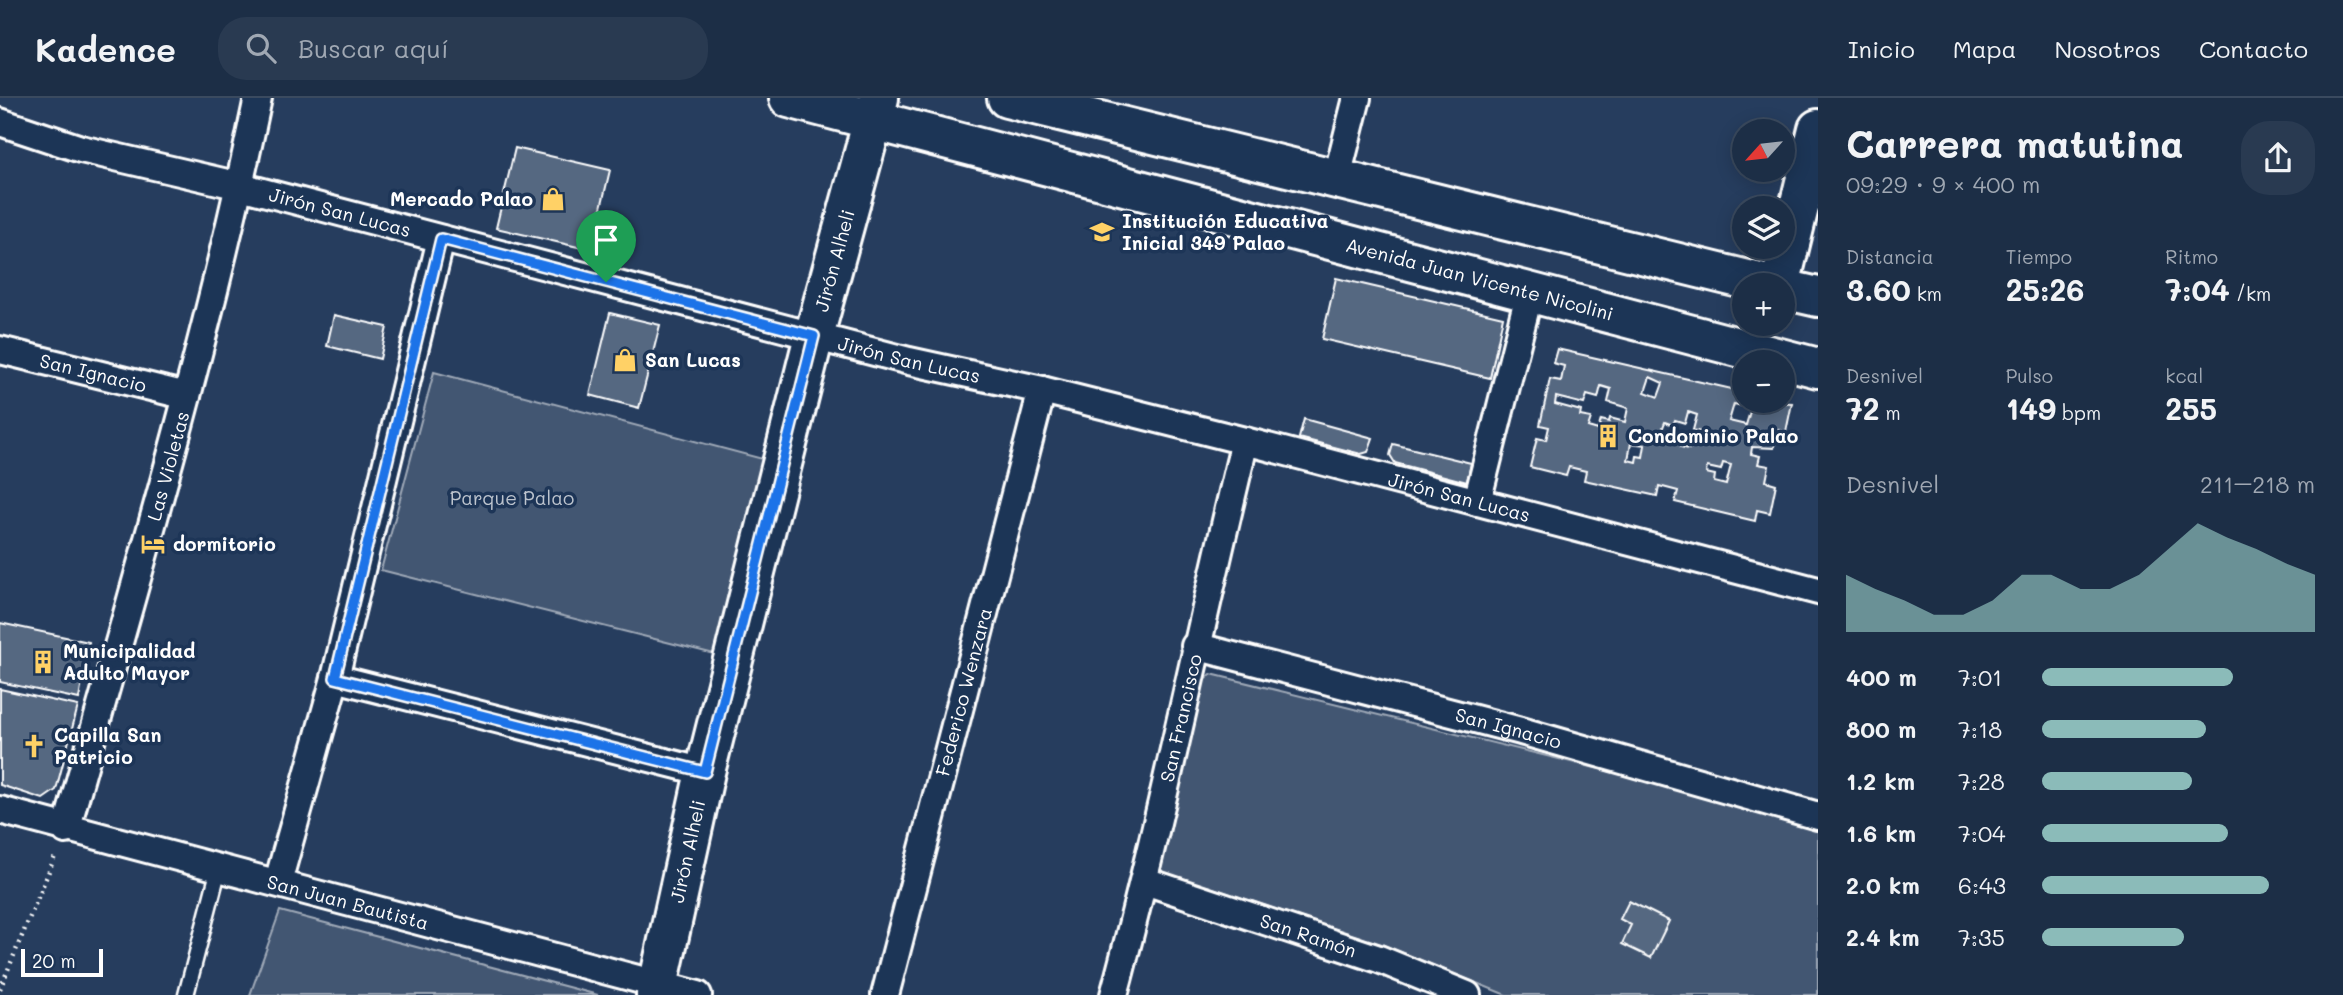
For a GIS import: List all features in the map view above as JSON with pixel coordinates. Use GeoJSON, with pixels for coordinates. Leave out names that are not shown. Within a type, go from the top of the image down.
{"type":"FeatureCollection","features":[{"type":"Feature","properties":{"kind":"street","name":"Las Violetas"},"geometry":{"type":"LineString","coordinates":[[66,830],[187,396],[240,186],[258,98]]}},
{"type":"Feature","properties":{"kind":"street","name":"Avenida Juan Vicente Nicolini"},"geometry":{"type":"LineString","coordinates":[[789,98],[876,108],[1530,291],[1768,339],[1816,358]]}},
{"type":"Feature","properties":{"kind":"street"},"geometry":{"type":"LineString","coordinates":[[1007,98],[1732,276]]}},
{"type":"Feature","properties":{"kind":"street"},"geometry":{"type":"LineString","coordinates":[[1336,181],[1357,98]]}},
{"type":"Feature","properties":{"kind":"street","name":"Jirón Alheli"},"geometry":{"type":"LineString","coordinates":[[657,990],[705,772],[814,336],[876,108]]}},
{"type":"Feature","properties":{"kind":"street","name":"Jirón San Lucas"},"geometry":{"type":"LineString","coordinates":[[0,122],[81,149],[240,186],[814,336],[1245,441],[1818,592]]}},
{"type":"Feature","properties":{"kind":"street"},"geometry":{"type":"LineString","coordinates":[[1785,273],[1818,129]]}},
{"type":"Feature","properties":{"kind":"street"},"geometry":{"type":"LineString","coordinates":[[278,882],[335,678],[441,239]]}},
{"type":"Feature","properties":{"kind":"street"},"geometry":{"type":"LineString","coordinates":[[1477,502],[1530,291]]}},
{"type":"Feature","properties":{"kind":"street"},"geometry":{"type":"LineString","coordinates":[[1795,291],[1818,297]]}},
{"type":"Feature","properties":{"kind":"street","name":"San Ignacio"},"geometry":{"type":"LineString","coordinates":[[0,350],[187,396]]}},
{"type":"Feature","properties":{"kind":"street","name":"Federico Wenzara"},"geometry":{"type":"LineString","coordinates":[[885,995],[1042,390]]}},
{"type":"Feature","properties":{"kind":"street","name":"San Francisco"},"geometry":{"type":"LineString","coordinates":[[1114,995],[1145,881],[1195,646],[1245,441]]}},
{"type":"Feature","properties":{"kind":"street","name":"San Ignacio"},"geometry":{"type":"LineString","coordinates":[[1195,646],[1521,731],[1818,816]]}},
{"type":"Feature","properties":{"kind":"street"},"geometry":{"type":"LineString","coordinates":[[335,678],[705,772]]}},
{"type":"Feature","properties":{"kind":"street","name":"San Juan Bautista"},"geometry":{"type":"LineString","coordinates":[[0,810],[66,830],[278,882],[657,990],[698,995]]}},
{"type":"Feature","properties":{"kind":"street","name":"San Ramón"},"geometry":{"type":"LineString","coordinates":[[1145,881],[1355,951],[1467,995]]}},
{"type":"Feature","properties":{"kind":"lane"},"geometry":{"type":"LineString","coordinates":[[186,995],[219,868]]}},
{"type":"Feature","properties":{"kind":"path"},"geometry":{"type":"LineString","coordinates":[[0,989],[66,830]]}},
{"type":"Feature","properties":{"kind":"green space","name":"Parque Palao"},"geometry":{"type":"Polygon","coordinates":[[[434,372],[774,462],[726,657],[381,570],[434,372]]]}},
{"type":"Feature","properties":{"kind":"green space"},"geometry":{"type":"Polygon","coordinates":[[[1211,674],[1665,785],[1818,827],[1818,995],[1506,995],[1386,946],[1210,887],[1164,876],[1158,871],[1197,687],[1211,674]]]}},
{"type":"Feature","properties":{"kind":"green space"},"geometry":{"type":"Polygon","coordinates":[[[280,911],[598,995],[250,995],[280,911]]]}},
{"type":"Feature","properties":{"kind":"building","name":"Mercado Palao"},"geometry":{"type":"Polygon","coordinates":[[[515,148],[610,170],[591,250],[496,228],[515,148]]]}},
{"type":"Feature","properties":{"kind":"building"},"geometry":{"type":"Polygon","coordinates":[[[1336,278],[1503,317],[1490,378],[1322,339],[1336,278]]]}},
{"type":"Feature","properties":{"kind":"building","name":"San Lucas"},"geometry":{"type":"Polygon","coordinates":[[[610,313],[660,325],[639,408],[590,395],[610,313]]]}},
{"type":"Feature","properties":{"kind":"building"},"geometry":{"type":"Polygon","coordinates":[[[334,315],[387,327],[380,359],[327,346],[334,315]]]}},
{"type":"Feature","properties":{"kind":"building","name":"Condominio Palao"},"geometry":{"type":"Polygon","coordinates":[[[1557,349],[1732,389],[1729,421],[1746,425],[1750,413],[1790,413],[1786,432],[1778,430],[1774,448],[1752,447],[1751,454],[1760,456],[1758,464],[1769,466],[1766,481],[1776,484],[1770,513],[1757,510],[1755,521],[1675,502],[1678,491],[1659,486],[1657,496],[1584,480],[1586,471],[1569,467],[1566,476],[1530,467],[1537,438],[1546,440],[1549,427],[1540,425],[1550,379],[1561,381],[1564,366],[1553,363],[1557,349]],[[1650,377],[1645,392],[1658,397],[1663,383],[1650,377]],[[1601,386],[1598,398],[1587,395],[1584,404],[1556,397],[1555,404],[1581,411],[1580,416],[1591,418],[1588,427],[1598,430],[1601,420],[1609,422],[1610,418],[1625,422],[1628,408],[1608,402],[1611,389],[1601,386]],[[1688,412],[1685,423],[1675,420],[1673,425],[1665,422],[1662,430],[1669,433],[1669,437],[1683,441],[1681,447],[1689,449],[1692,440],[1705,443],[1708,434],[1693,430],[1697,415],[1688,412]],[[1631,443],[1628,460],[1636,462],[1637,456],[1643,457],[1645,445],[1631,443]],[[1723,463],[1721,470],[1707,467],[1706,473],[1715,475],[1714,482],[1726,485],[1731,465],[1723,463]]]}},
{"type":"Feature","properties":{"kind":"building"},"geometry":{"type":"Polygon","coordinates":[[[1304,419],[1373,438],[1368,452],[1361,454],[1299,438],[1304,419]]]}},
{"type":"Feature","properties":{"kind":"building"},"geometry":{"type":"Polygon","coordinates":[[[1393,444],[1471,463],[1467,482],[1395,463],[1390,455],[1393,444]]]}},
{"type":"Feature","properties":{"kind":"building","name":"Municipalidad Adulto Mayor"},"geometry":{"type":"Polygon","coordinates":[[[0,623],[89,642],[79,699],[0,682],[0,623]]]}},
{"type":"Feature","properties":{"kind":"building","name":"Capilla San Patricio"},"geometry":{"type":"Polygon","coordinates":[[[0,689],[78,706],[56,790],[43,799],[0,785],[0,689]]]}},
{"type":"Feature","properties":{"kind":"building"},"geometry":{"type":"Polygon","coordinates":[[[1629,901],[1669,921],[1651,958],[1622,944],[1631,925],[1620,919],[1629,901]]]}},
{"type":"Feature","properties":{"kind":"place","name":"Mercado Palao"},"geometry":{"type":"Point","coordinates":[553,199]}},
{"type":"Feature","properties":{"kind":"place","name":"Institución Educativa Inicial 349 Palao"},"geometry":{"type":"Point","coordinates":[1102,232]}},
{"type":"Feature","properties":{"kind":"place","name":"San Lucas"},"geometry":{"type":"Point","coordinates":[625,360]}},
{"type":"Feature","properties":{"kind":"place","name":"Condominio Palao"},"geometry":{"type":"Point","coordinates":[1608,436]}},
{"type":"Feature","properties":{"kind":"place","name":"dormitorio"},"geometry":{"type":"Point","coordinates":[153,544]}},
{"type":"Feature","properties":{"kind":"place","name":"Municipalidad Adulto Mayor"},"geometry":{"type":"Point","coordinates":[43,662]}},
{"type":"Feature","properties":{"kind":"place","name":"Capilla San Patricio"},"geometry":{"type":"Point","coordinates":[34,746]}},
{"type":"Feature","properties":{"kind":"route"},"geometry":{"type":"LineString","coordinates":[[441,239],[606,282],[814,336],[705,772],[335,678],[361,566],[391,456],[441,239]]}}]}
